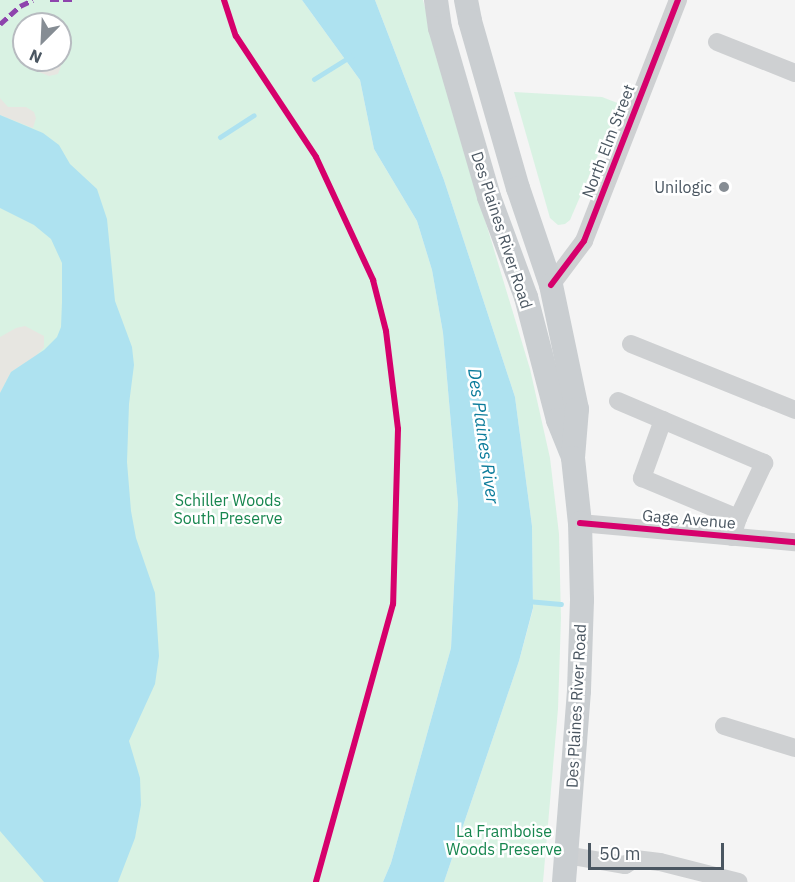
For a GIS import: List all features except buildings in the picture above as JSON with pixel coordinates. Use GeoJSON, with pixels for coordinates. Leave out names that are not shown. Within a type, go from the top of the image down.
{"type":"FeatureCollection","features":[{"type":"Feature","properties":{"kind":"main road","name":"Des Plaines River Road"},"geometry":{"type":"LineString","coordinates":[[436,0],[440,28],[489,197],[526,297],[558,420],[573,458]]}},
{"type":"Feature","properties":{"kind":"main road","name":"Des Plaines River Road"},"geometry":{"type":"LineString","coordinates":[[466,0],[518,189],[551,285],[577,409],[573,458],[580,523],[582,600],[579,692],[564,882]]}},
{"type":"Feature","properties":{"kind":"street","name":"North Elm Street"},"geometry":{"type":"LineString","coordinates":[[551,285],[584,241],[678,0]]}},
{"type":"Feature","properties":{"kind":"street"},"geometry":{"type":"LineString","coordinates":[[717,42],[795,74]]}},
{"type":"Feature","properties":{"kind":"street"},"geometry":{"type":"LineString","coordinates":[[631,344],[795,410]]}},
{"type":"Feature","properties":{"kind":"street"},"geometry":{"type":"LineString","coordinates":[[618,401],[764,463],[738,518],[732,537]]}},
{"type":"Feature","properties":{"kind":"street"},"geometry":{"type":"LineString","coordinates":[[663,420],[642,478],[738,518]]}},
{"type":"Feature","properties":{"kind":"street","name":"Gage Avenue"},"geometry":{"type":"LineString","coordinates":[[580,523],[795,542]]}},
{"type":"Feature","properties":{"kind":"street"},"geometry":{"type":"LineString","coordinates":[[724,726],[795,748]]}},
{"type":"Feature","properties":{"kind":"street"},"geometry":{"type":"LineString","coordinates":[[566,855],[624,873],[635,859],[660,862],[739,882]]}},
{"type":"Feature","properties":{"kind":"green space","name":"Schiller Woods South Preserve"},"geometry":{"type":"Polygon","coordinates":[[[0,0],[302,0],[360,80],[374,149],[417,221],[432,270],[443,333],[458,504],[451,648],[391,863],[383,882],[0,882],[0,0]]]}},
{"type":"Feature","properties":{"kind":"green space","name":"La Framboise Woods Preserve"},"geometry":{"type":"Polygon","coordinates":[[[375,0],[423,0],[460,137],[530,369],[550,458],[559,534],[561,618],[558,709],[543,882],[444,882],[519,661],[533,609],[532,526],[515,397],[444,180],[375,0]]]}},
{"type":"Feature","properties":{"kind":"green space"},"geometry":{"type":"Polygon","coordinates":[[[514,92],[602,97],[620,104],[570,220],[565,224],[558,225],[550,218],[514,92]]]}},
{"type":"Feature","properties":{"kind":"sand"},"geometry":{"type":"Polygon","coordinates":[[[39,72],[59,72],[49,76],[39,72]]]}},
{"type":"Feature","properties":{"kind":"sand"},"geometry":{"type":"Polygon","coordinates":[[[0,98],[8,107],[26,107],[34,112],[36,118],[33,128],[0,115],[0,98]]]}},
{"type":"Feature","properties":{"kind":"sand"},"geometry":{"type":"Polygon","coordinates":[[[25,326],[44,336],[44,347],[36,356],[11,372],[0,393],[0,337],[25,326]]]}},
{"type":"Feature","properties":{"kind":"water","name":"Des Plaines River"},"geometry":{"type":"Polygon","coordinates":[[[302,0],[375,0],[444,180],[515,397],[532,526],[533,608],[519,661],[444,882],[383,882],[391,863],[451,648],[458,504],[443,333],[432,270],[417,221],[374,149],[360,80],[302,0]]]}},
{"type":"Feature","properties":{"kind":"water"},"geometry":{"type":"Polygon","coordinates":[[[0,115],[43,133],[59,145],[70,164],[97,189],[107,219],[115,301],[132,347],[134,365],[129,404],[127,462],[131,511],[136,538],[155,593],[159,656],[155,684],[129,741],[140,778],[141,805],[135,838],[118,882],[44,882],[0,831],[0,393],[11,372],[44,350],[57,337],[61,327],[62,263],[51,239],[34,225],[0,208],[0,115]]]}},
{"type":"Feature","properties":{"kind":"waterway"},"geometry":{"type":"LineString","coordinates":[[314,79],[351,56]]}},
{"type":"Feature","properties":{"kind":"waterway"},"geometry":{"type":"LineString","coordinates":[[220,137],[254,115]]}},
{"type":"Feature","properties":{"kind":"waterway"},"geometry":{"type":"LineString","coordinates":[[527,601],[561,604]]}},
{"type":"Feature","properties":{"kind":"marked path"},"geometry":{"type":"LineString","coordinates":[[0,24],[20,6],[33,0]]}},
{"type":"Feature","properties":{"kind":"marked path"},"geometry":{"type":"LineString","coordinates":[[50,0],[73,0]]}},
{"type":"Feature","properties":{"kind":"cycle path"},"geometry":{"type":"LineString","coordinates":[[224,0],[236,36],[316,157],[373,280],[386,331],[398,429],[393,604],[316,882]]}},
{"type":"Feature","properties":{"kind":"cycle path"},"geometry":{"type":"LineString","coordinates":[[551,285],[584,241],[678,0]]}},
{"type":"Feature","properties":{"kind":"cycle path"},"geometry":{"type":"LineString","coordinates":[[580,523],[795,542]]}},
{"type":"Feature","properties":{"kind":"place","name":"Unilogic"},"geometry":{"type":"Point","coordinates":[724,187]}}]}
